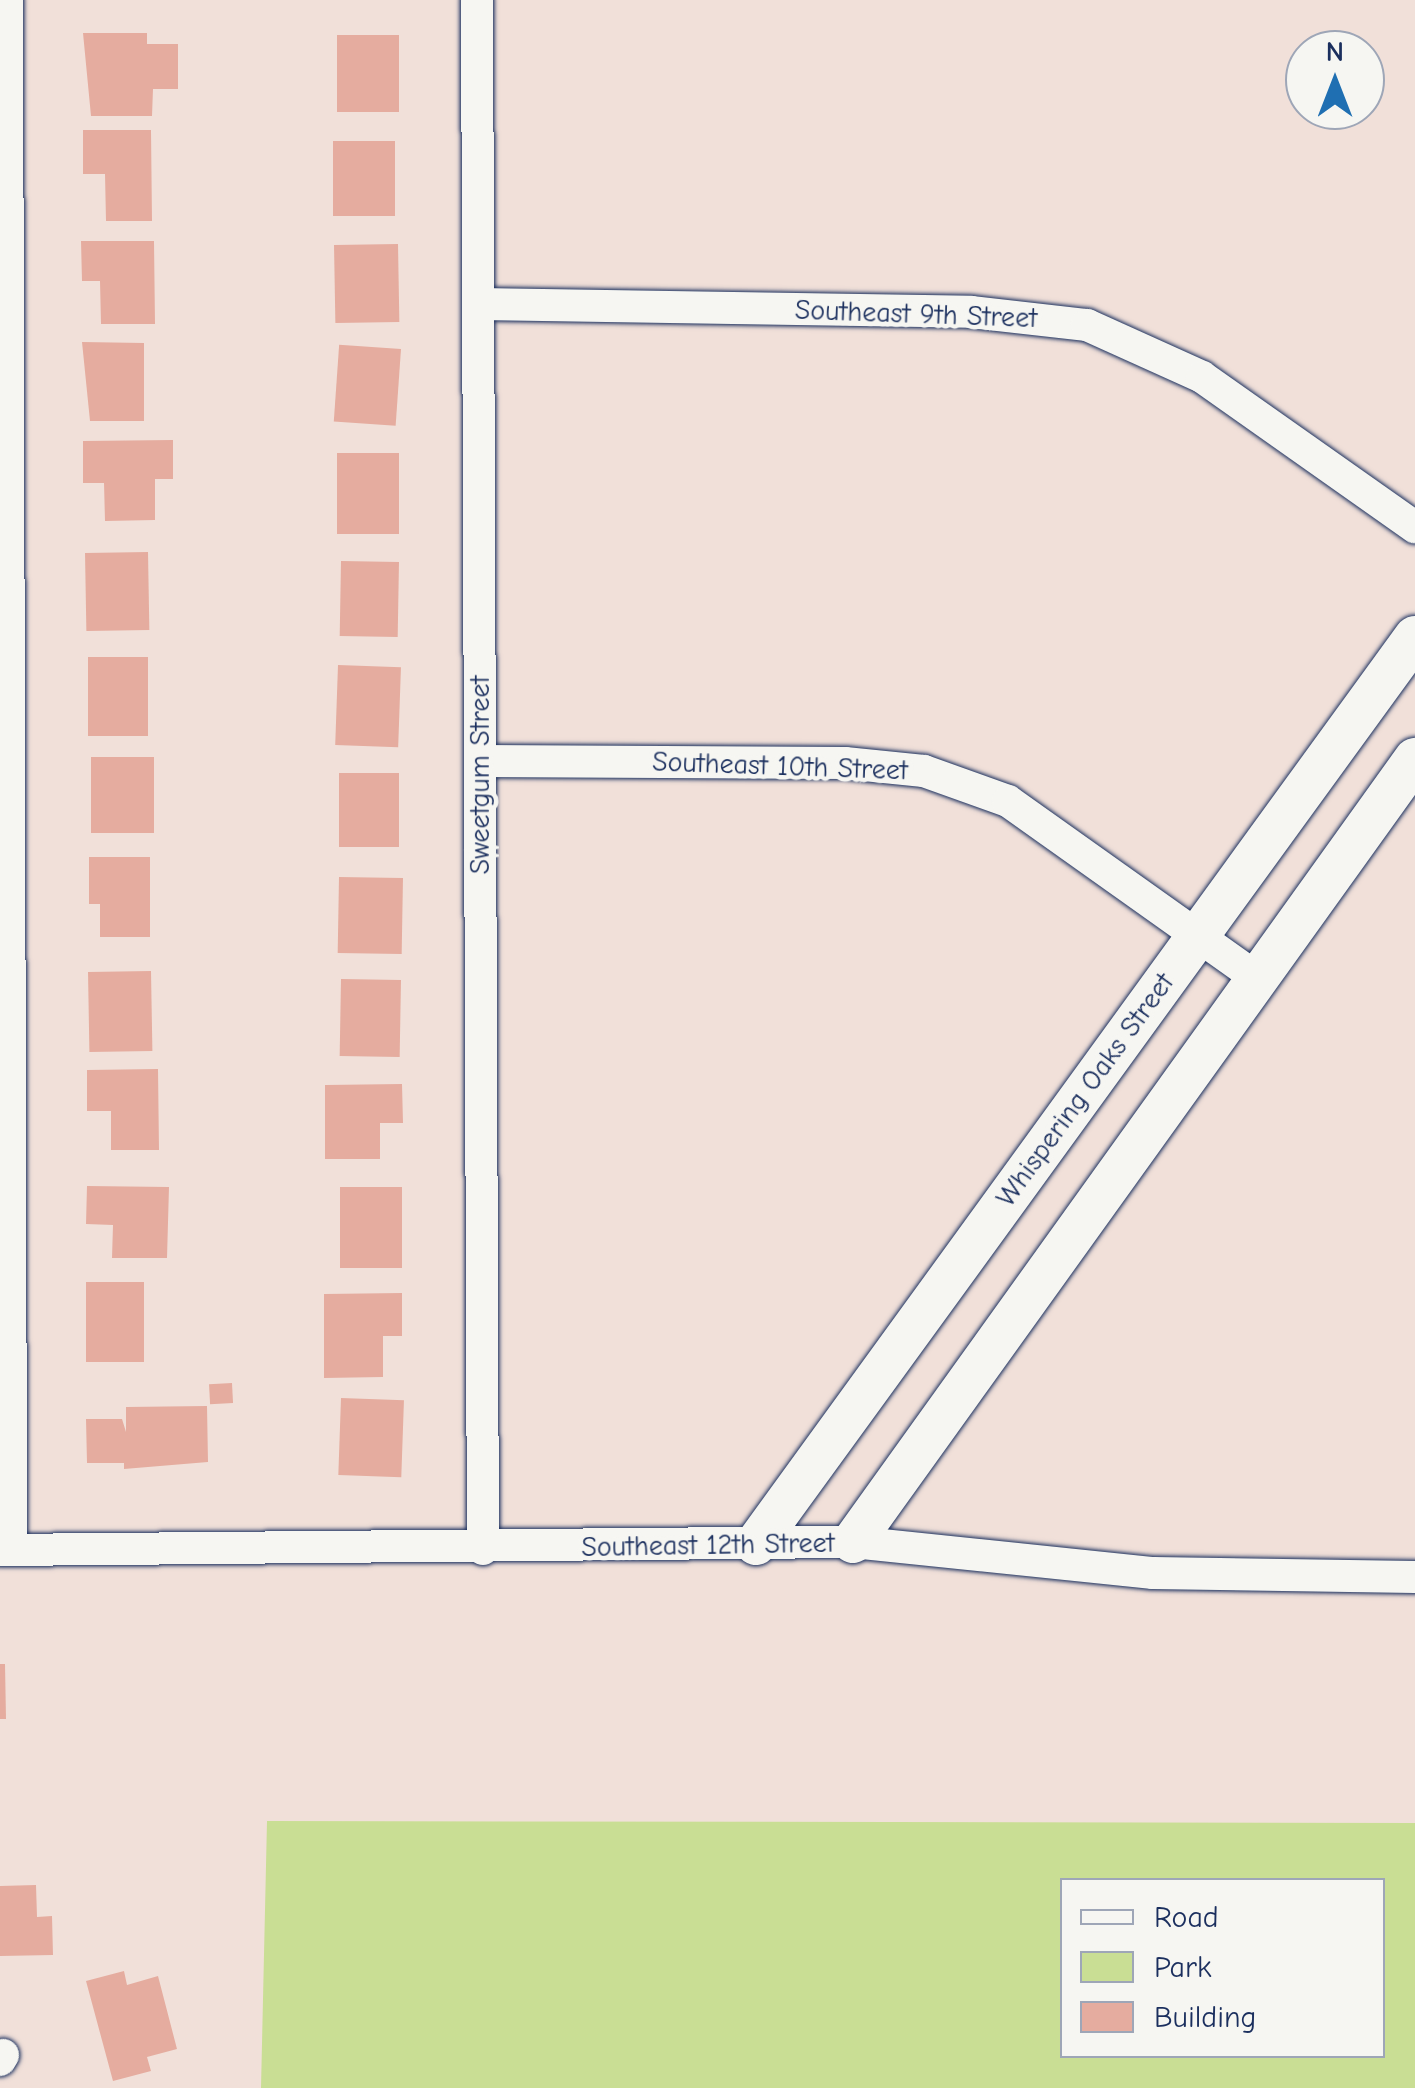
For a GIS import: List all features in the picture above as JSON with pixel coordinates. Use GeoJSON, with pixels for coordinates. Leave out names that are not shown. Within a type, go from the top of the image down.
{"type":"FeatureCollection","features":[{"type":"Feature","properties":{"kind":"street"},"geometry":{"type":"LineString","coordinates":[[6,1550],[7,0]]}},
{"type":"Feature","properties":{"kind":"street","name":"Sweetgum Street"},"geometry":{"type":"LineString","coordinates":[[477,0],[483,1549]]}},
{"type":"Feature","properties":{"kind":"street","name":"Southeast 9th Street"},"geometry":{"type":"LineString","coordinates":[[479,304],[972,312],[1087,325],[1202,377],[1415,527]]}},
{"type":"Feature","properties":{"kind":"street","name":"Whispering Oaks Street"},"geometry":{"type":"LineString","coordinates":[[756,1544],[1415,637]]}},
{"type":"Feature","properties":{"kind":"street"},"geometry":{"type":"LineString","coordinates":[[854,1542],[1415,759]]}},
{"type":"Feature","properties":{"kind":"street","name":"Southeast 10th Street"},"geometry":{"type":"LineString","coordinates":[[481,762],[845,762],[924,770],[1008,802],[1257,978]]}},
{"type":"Feature","properties":{"kind":"street","name":"Southeast 12th Street"},"geometry":{"type":"LineString","coordinates":[[6,1550],[483,1549],[854,1542],[1153,1572],[1415,1577]]}},
{"type":"Feature","properties":{"kind":"green space"},"geometry":{"type":"Polygon","coordinates":[[[267,1821],[1415,1823],[1415,2088],[261,2088],[267,1821]]]}},
{"type":"Feature","properties":{"kind":"building"},"geometry":{"type":"Polygon","coordinates":[[[83,33],[147,33],[147,44],[178,44],[178,89],[153,89],[152,116],[91,116],[83,33]]]}},
{"type":"Feature","properties":{"kind":"building"},"geometry":{"type":"Polygon","coordinates":[[[337,35],[399,35],[399,112],[337,112],[337,35]]]}},
{"type":"Feature","properties":{"kind":"building"},"geometry":{"type":"Polygon","coordinates":[[[83,130],[151,130],[152,221],[106,221],[105,174],[83,174],[83,130]]]}},
{"type":"Feature","properties":{"kind":"building"},"geometry":{"type":"Polygon","coordinates":[[[333,141],[395,141],[395,216],[333,216],[333,141]]]}},
{"type":"Feature","properties":{"kind":"building"},"geometry":{"type":"Polygon","coordinates":[[[81,241],[154,241],[155,324],[101,324],[100,281],[82,281],[81,241]]]}},
{"type":"Feature","properties":{"kind":"building"},"geometry":{"type":"Polygon","coordinates":[[[398,244],[399,322],[335,323],[334,245],[398,244]]]}},
{"type":"Feature","properties":{"kind":"building"},"geometry":{"type":"Polygon","coordinates":[[[82,342],[144,343],[144,421],[90,421],[82,342]]]}},
{"type":"Feature","properties":{"kind":"building"},"geometry":{"type":"Polygon","coordinates":[[[339,345],[401,349],[396,426],[334,421],[339,345]]]}},
{"type":"Feature","properties":{"kind":"building"},"geometry":{"type":"Polygon","coordinates":[[[173,440],[173,479],[155,479],[155,520],[105,521],[104,483],[83,483],[83,441],[173,440]]]}},
{"type":"Feature","properties":{"kind":"building"},"geometry":{"type":"Polygon","coordinates":[[[337,453],[399,453],[399,534],[337,534],[337,453]]]}},
{"type":"Feature","properties":{"kind":"building"},"geometry":{"type":"Polygon","coordinates":[[[148,552],[149,630],[86,631],[85,553],[148,552]]]}},
{"type":"Feature","properties":{"kind":"building"},"geometry":{"type":"Polygon","coordinates":[[[341,561],[399,562],[398,637],[340,636],[341,561]]]}},
{"type":"Feature","properties":{"kind":"building"},"geometry":{"type":"Polygon","coordinates":[[[88,657],[148,657],[148,736],[88,736],[88,657]]]}},
{"type":"Feature","properties":{"kind":"building"},"geometry":{"type":"Polygon","coordinates":[[[338,665],[401,667],[398,747],[335,745],[338,665]]]}},
{"type":"Feature","properties":{"kind":"building"},"geometry":{"type":"Polygon","coordinates":[[[91,757],[154,757],[154,833],[91,833],[91,757]]]}},
{"type":"Feature","properties":{"kind":"building"},"geometry":{"type":"Polygon","coordinates":[[[339,773],[399,773],[399,847],[339,847],[339,773]]]}},
{"type":"Feature","properties":{"kind":"building"},"geometry":{"type":"Polygon","coordinates":[[[89,857],[150,857],[150,937],[100,937],[100,904],[89,904],[89,857]]]}},
{"type":"Feature","properties":{"kind":"building"},"geometry":{"type":"Polygon","coordinates":[[[339,877],[403,878],[402,954],[338,953],[339,877]]]}},
{"type":"Feature","properties":{"kind":"building"},"geometry":{"type":"Polygon","coordinates":[[[151,971],[152,1051],[89,1052],[88,972],[151,971]]]}},
{"type":"Feature","properties":{"kind":"building"},"geometry":{"type":"Polygon","coordinates":[[[341,979],[401,980],[400,1057],[340,1056],[341,979]]]}},
{"type":"Feature","properties":{"kind":"building"},"geometry":{"type":"Polygon","coordinates":[[[158,1069],[159,1150],[111,1150],[111,1111],[87,1111],[87,1070],[158,1069]]]}},
{"type":"Feature","properties":{"kind":"building"},"geometry":{"type":"Polygon","coordinates":[[[402,1084],[403,1123],[380,1123],[380,1159],[325,1159],[325,1085],[402,1084]]]}},
{"type":"Feature","properties":{"kind":"building"},"geometry":{"type":"Polygon","coordinates":[[[87,1186],[169,1187],[167,1258],[112,1258],[113,1225],[86,1224],[87,1186]]]}},
{"type":"Feature","properties":{"kind":"building"},"geometry":{"type":"Polygon","coordinates":[[[340,1187],[402,1187],[402,1268],[340,1268],[340,1187]]]}},
{"type":"Feature","properties":{"kind":"building"},"geometry":{"type":"Polygon","coordinates":[[[86,1282],[144,1282],[144,1362],[86,1362],[86,1282]]]}},
{"type":"Feature","properties":{"kind":"building"},"geometry":{"type":"Polygon","coordinates":[[[402,1293],[402,1336],[383,1336],[383,1377],[324,1378],[324,1294],[402,1293]]]}},
{"type":"Feature","properties":{"kind":"building"},"geometry":{"type":"Polygon","coordinates":[[[232,1383],[233,1403],[210,1404],[209,1384],[232,1383]]]}},
{"type":"Feature","properties":{"kind":"building"},"geometry":{"type":"Polygon","coordinates":[[[341,1398],[404,1400],[401,1477],[338,1475],[341,1398]]]}},
{"type":"Feature","properties":{"kind":"building"},"geometry":{"type":"Polygon","coordinates":[[[207,1406],[208,1462],[124,1469],[124,1463],[87,1463],[86,1419],[122,1419],[126,1432],[126,1407],[207,1406]]]}},
{"type":"Feature","properties":{"kind":"building"},"geometry":{"type":"Polygon","coordinates":[[[0,1664],[5,1664],[6,1719],[0,1719],[0,1664]]]}},
{"type":"Feature","properties":{"kind":"building"},"geometry":{"type":"Polygon","coordinates":[[[36,1885],[37,1917],[52,1916],[53,1955],[0,1956],[0,1886],[36,1885]]]}},
{"type":"Feature","properties":{"kind":"building"},"geometry":{"type":"Polygon","coordinates":[[[124,1971],[127,1985],[158,1976],[177,2049],[147,2057],[151,2071],[113,2081],[86,1981],[124,1971]]]}}]}
